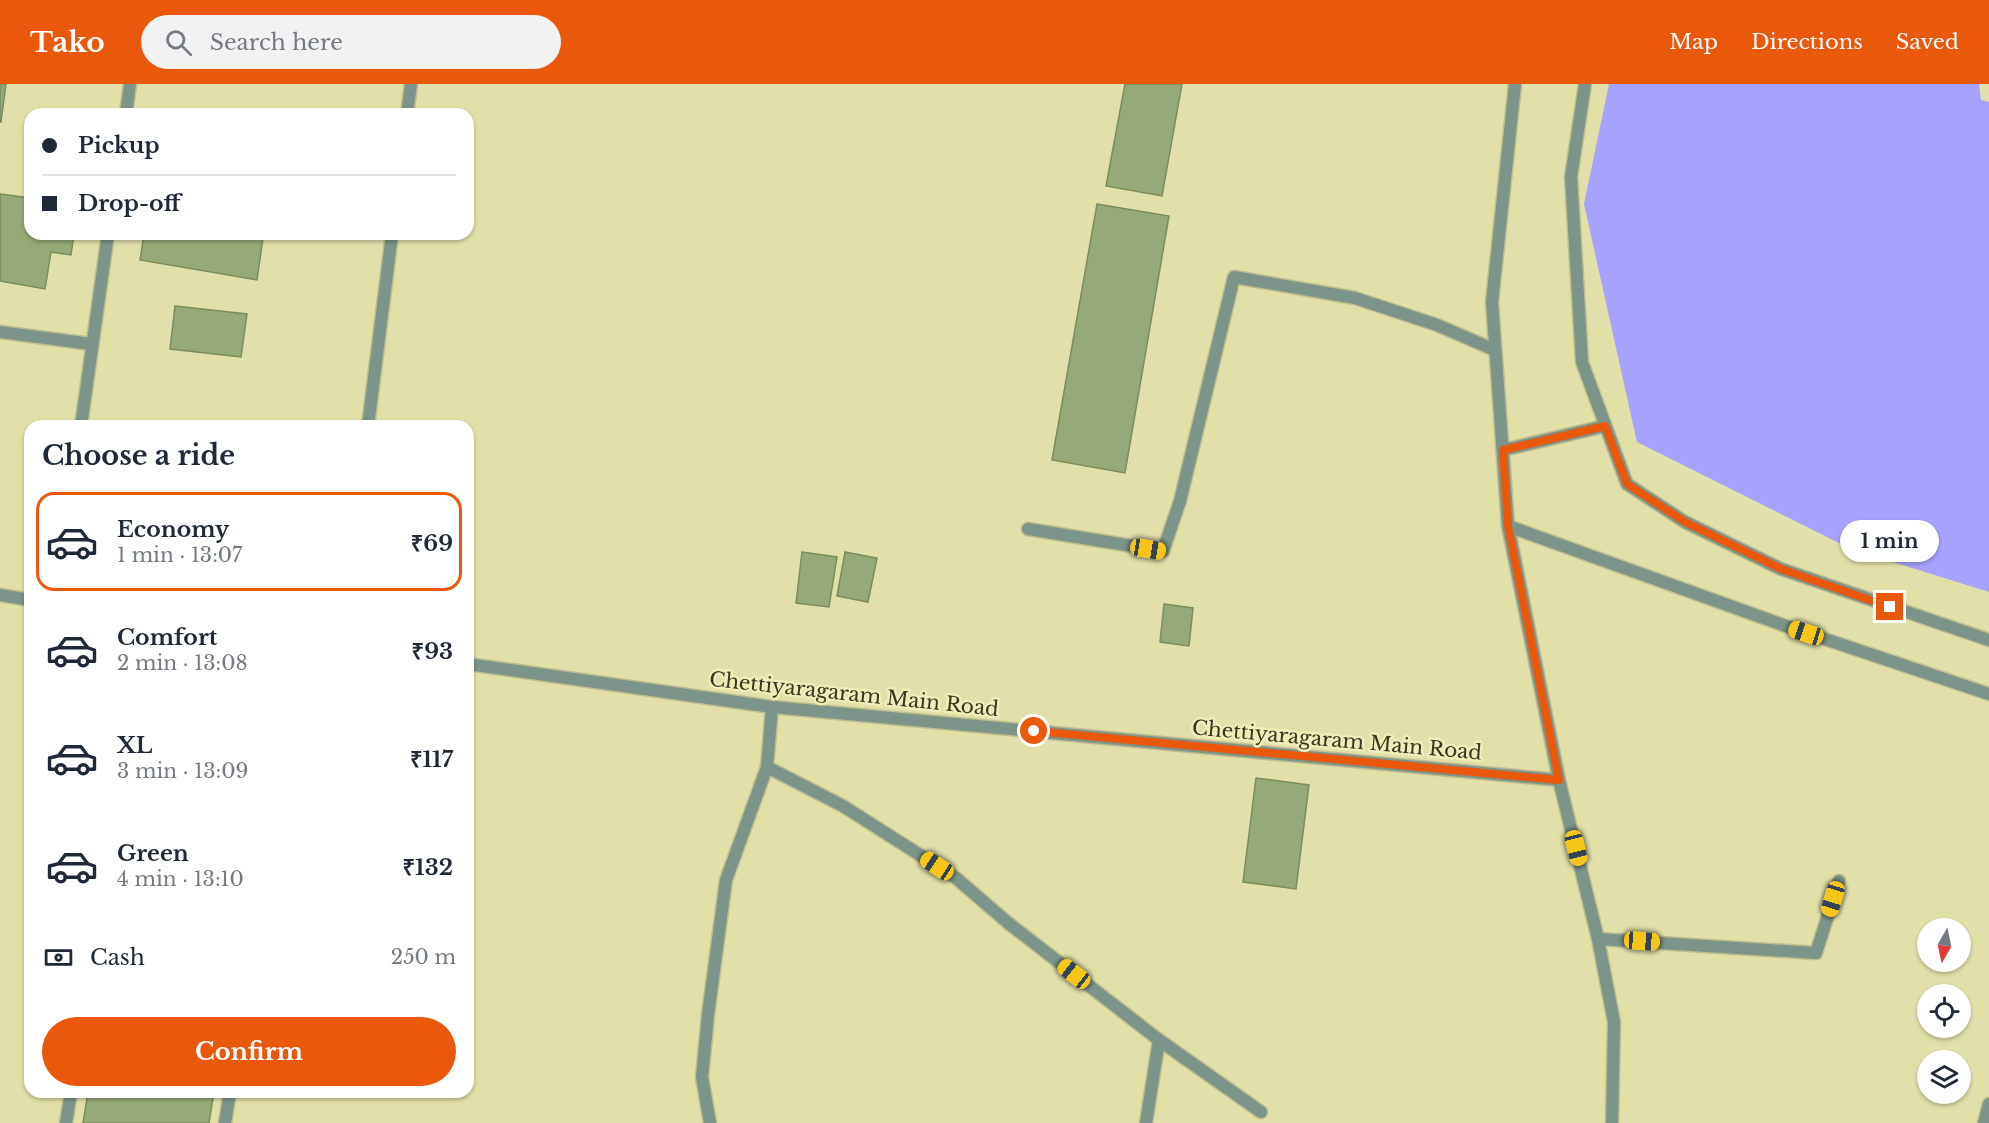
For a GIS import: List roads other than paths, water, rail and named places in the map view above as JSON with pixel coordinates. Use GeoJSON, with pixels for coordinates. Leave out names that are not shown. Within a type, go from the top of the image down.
{"type":"FeatureCollection","features":[{"type":"Feature","properties":{"kind":"street"},"geometry":{"type":"LineString","coordinates":[[127,108],[130,84]]}},
{"type":"Feature","properties":{"kind":"street"},"geometry":{"type":"LineString","coordinates":[[408,108],[411,84]]}},
{"type":"Feature","properties":{"kind":"street"},"geometry":{"type":"LineString","coordinates":[[1515,84],[1492,302],[1508,526],[1559,780],[1598,939],[1614,1022],[1612,1123]]}},
{"type":"Feature","properties":{"kind":"street"},"geometry":{"type":"LineString","coordinates":[[1585,84],[1571,177],[1582,362],[1627,484],[1685,522],[1781,569],[1989,640]]}},
{"type":"Feature","properties":{"kind":"street"},"geometry":{"type":"LineString","coordinates":[[82,420],[107,240]]}},
{"type":"Feature","properties":{"kind":"street"},"geometry":{"type":"LineString","coordinates":[[369,420],[391,240]]}},
{"type":"Feature","properties":{"kind":"street"},"geometry":{"type":"LineString","coordinates":[[1028,530],[1164,551],[1180,501],[1234,277],[1355,298],[1437,325],[1495,350]]}},
{"type":"Feature","properties":{"kind":"street"},"geometry":{"type":"LineString","coordinates":[[0,332],[91,344]]}},
{"type":"Feature","properties":{"kind":"street"},"geometry":{"type":"LineString","coordinates":[[1503,450],[1605,426]]}},
{"type":"Feature","properties":{"kind":"street"},"geometry":{"type":"LineString","coordinates":[[1508,526],[1783,626],[1989,694]]}},
{"type":"Feature","properties":{"kind":"street"},"geometry":{"type":"LineString","coordinates":[[0,595],[24,599]]}},
{"type":"Feature","properties":{"kind":"street","name":"Chettiyaragaram Main Road"},"geometry":{"type":"LineString","coordinates":[[474,665],[772,707],[1559,780]]}},
{"type":"Feature","properties":{"kind":"street"},"geometry":{"type":"LineString","coordinates":[[710,1123],[702,1077],[726,880],[767,767],[772,707]]}},
{"type":"Feature","properties":{"kind":"street"},"geometry":{"type":"LineString","coordinates":[[767,767],[843,806],[956,878],[1007,922],[1159,1040],[1261,1112]]}},
{"type":"Feature","properties":{"kind":"street"},"geometry":{"type":"LineString","coordinates":[[1598,939],[1816,952],[1839,881]]}},
{"type":"Feature","properties":{"kind":"street"},"geometry":{"type":"LineString","coordinates":[[1146,1123],[1159,1040]]}},
{"type":"Feature","properties":{"kind":"street"},"geometry":{"type":"LineString","coordinates":[[66,1123],[69,1098]]}},
{"type":"Feature","properties":{"kind":"street"},"geometry":{"type":"LineString","coordinates":[[225,1123],[229,1098]]}},
{"type":"Feature","properties":{"kind":"street"},"geometry":{"type":"LineString","coordinates":[[1984,1123],[1989,1104]]}}]}
